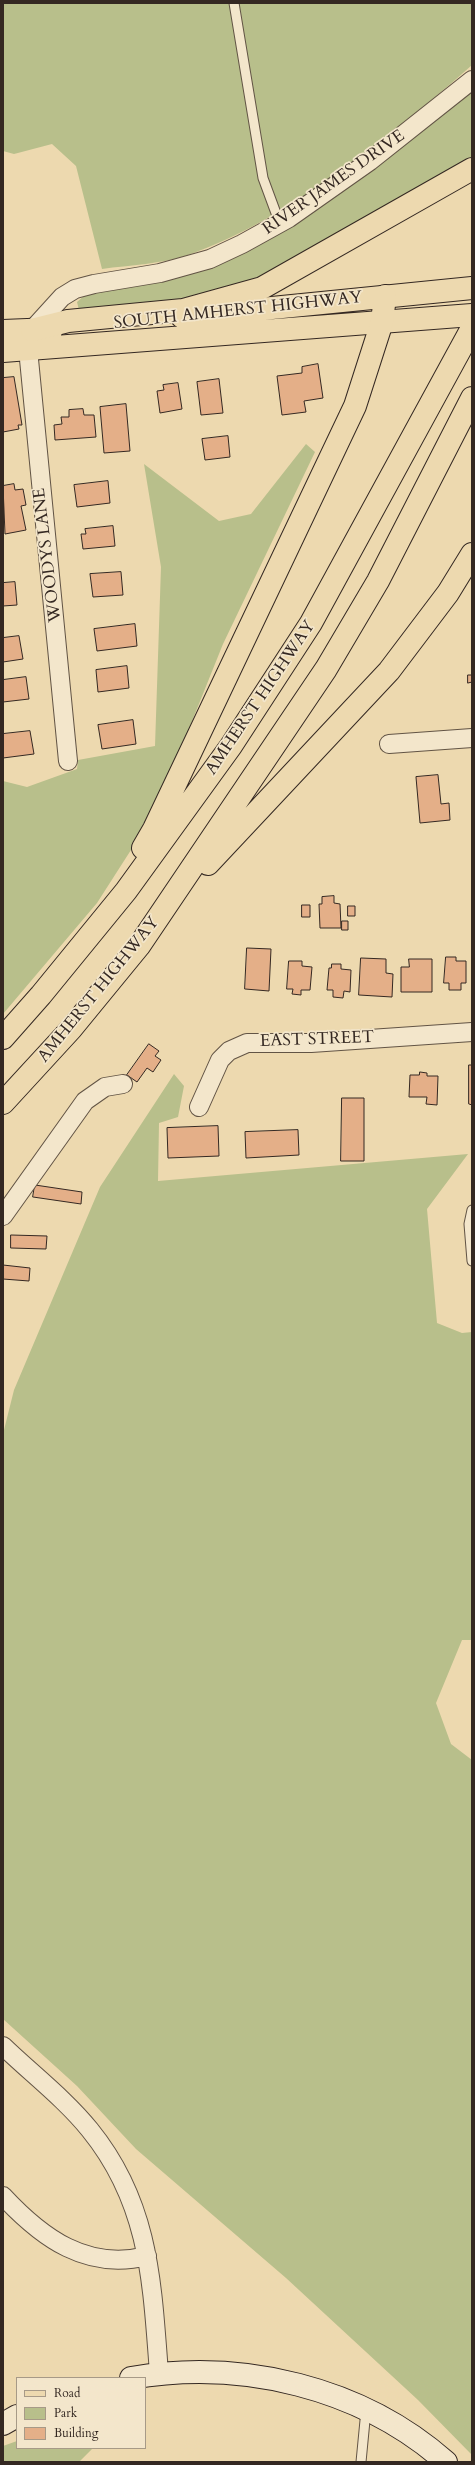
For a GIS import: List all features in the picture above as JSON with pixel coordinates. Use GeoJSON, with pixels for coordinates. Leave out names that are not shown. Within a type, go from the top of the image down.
{"type":"FeatureCollection","features":[{"type":"Feature","properties":{"kind":"main road"},"geometry":{"type":"LineString","coordinates":[[30,339],[68,321],[183,310],[262,288],[472,169]]}},
{"type":"Feature","properties":{"kind":"main road","name":"SOUTH AMHERST HIGHWAY"},"geometry":{"type":"LineString","coordinates":[[3,351],[30,339],[65,329],[472,288]]}},
{"type":"Feature","properties":{"kind":"main road"},"geometry":{"type":"LineString","coordinates":[[81,945],[154,829],[355,406],[382,322],[385,296]]}},
{"type":"Feature","properties":{"kind":"main road","name":"SOUTH AMHERST HIGHWAY"},"geometry":{"type":"LineString","coordinates":[[3,331],[30,339],[382,322],[472,315]]}},
{"type":"Feature","properties":{"kind":"main road","name":"AMHERST HIGHWAY"},"geometry":{"type":"LineString","coordinates":[[3,1038],[41,995],[126,891],[231,746],[312,623],[472,328]]}},
{"type":"Feature","properties":{"kind":"main road","name":"AMHERST HIGHWAY"},"geometry":{"type":"LineString","coordinates":[[3,1103],[71,1030],[139,946],[326,669],[378,581],[472,398]]}},
{"type":"Feature","properties":{"kind":"main road"},"geometry":{"type":"LineString","coordinates":[[139,946],[218,853],[284,786],[390,671],[448,593],[472,554]]}},
{"type":"Feature","properties":{"kind":"street","name":"RIVER JAMES DRIVE"},"geometry":{"type":"LineString","coordinates":[[3,363],[30,339],[62,297],[75,289],[160,272],[210,259],[280,224],[370,161],[472,80]]}},
{"type":"Feature","properties":{"kind":"street","name":"WOODYS LANE"},"geometry":{"type":"LineString","coordinates":[[30,339],[68,761]]}},
{"type":"Feature","properties":{"kind":"street"},"geometry":{"type":"LineString","coordinates":[[389,744],[472,738]]}},
{"type":"Feature","properties":{"kind":"street","name":"EAST STREET"},"geometry":{"type":"LineString","coordinates":[[199,1108],[220,1060],[229,1051],[247,1043],[312,1043],[472,1032]]}},
{"type":"Feature","properties":{"kind":"street"},"geometry":{"type":"LineString","coordinates":[[3,1216],[85,1101],[105,1087],[124,1084]]}},
{"type":"Feature","properties":{"kind":"street"},"geometry":{"type":"LineString","coordinates":[[3,2046],[69,2107],[90,2130],[118,2168],[133,2204],[147,2256],[152,2288],[159,2373]]}},
{"type":"Feature","properties":{"kind":"street"},"geometry":{"type":"LineString","coordinates":[[3,2196],[26,2219],[72,2251],[92,2258],[113,2260],[147,2256]]}},
{"type":"Feature","properties":{"kind":"street"},"geometry":{"type":"LineString","coordinates":[[137,2377],[159,2373],[196,2371],[266,2377],[304,2386],[366,2410],[404,2430],[446,2462]]}},
{"type":"Feature","properties":{"kind":"street"},"geometry":{"type":"LineString","coordinates":[[3,2424],[16,2417]]}},
{"type":"Feature","properties":{"kind":"lane"},"geometry":{"type":"LineString","coordinates":[[234,3],[263,178],[280,224]]}},
{"type":"Feature","properties":{"kind":"lane"},"geometry":{"type":"LineString","coordinates":[[472,1210],[469,1224],[472,1261]]}},
{"type":"Feature","properties":{"kind":"lane"},"geometry":{"type":"LineString","coordinates":[[360,2462],[366,2410]]}},
{"type":"Feature","properties":{"kind":"green space"},"geometry":{"type":"Polygon","coordinates":[[[3,3],[472,3],[472,65],[374,147],[302,198],[264,220],[226,239],[188,255],[157,262],[102,269],[76,166],[52,144],[14,154],[3,151],[3,3]]]}},
{"type":"Feature","properties":{"kind":"green space"},"geometry":{"type":"Polygon","coordinates":[[[472,89],[472,163],[248,284],[147,307],[79,310],[77,302],[85,295],[197,270],[472,89]]]}},
{"type":"Feature","properties":{"kind":"green space"},"geometry":{"type":"Polygon","coordinates":[[[306,444],[315,452],[223,644],[178,756],[147,825],[97,903],[3,1014],[3,781],[27,787],[77,769],[78,760],[155,746],[161,567],[144,464],[219,521],[251,514],[306,444]]]}},
{"type":"Feature","properties":{"kind":"green space"},"geometry":{"type":"Polygon","coordinates":[[[174,1074],[184,1086],[178,1117],[159,1123],[158,1181],[468,1154],[427,1209],[437,1323],[462,1333],[472,1332],[472,1640],[462,1640],[436,1703],[451,1744],[472,1760],[472,2455],[418,2400],[286,2278],[136,2149],[77,2086],[3,2019],[3,1434],[14,1390],[100,1187],[174,1074]]]}},
{"type":"Feature","properties":{"kind":"green space"},"geometry":{"type":"Polygon","coordinates":[[[16,2441],[16,2449],[92,2449],[79,2462],[3,2462],[3,2446],[16,2441]]]}},
{"type":"Feature","properties":{"kind":"building"},"geometry":{"type":"Polygon","coordinates":[[[318,364],[323,398],[304,401],[306,412],[282,415],[277,376],[302,373],[302,367],[318,364]]]}},
{"type":"Feature","properties":{"kind":"building"},"geometry":{"type":"Polygon","coordinates":[[[14,377],[22,425],[18,425],[19,429],[3,432],[3,378],[14,377]]]}},
{"type":"Feature","properties":{"kind":"building"},"geometry":{"type":"Polygon","coordinates":[[[219,379],[223,413],[201,415],[197,382],[219,379]]]}},
{"type":"Feature","properties":{"kind":"building"},"geometry":{"type":"Polygon","coordinates":[[[178,383],[182,409],[160,413],[157,391],[164,390],[163,385],[178,383]]]}},
{"type":"Feature","properties":{"kind":"building"},"geometry":{"type":"Polygon","coordinates":[[[126,404],[130,451],[104,453],[100,407],[126,404]]]}},
{"type":"Feature","properties":{"kind":"building"},"geometry":{"type":"Polygon","coordinates":[[[83,409],[84,415],[94,415],[96,437],[55,440],[54,425],[62,424],[61,417],[69,417],[69,410],[83,409]]]}},
{"type":"Feature","properties":{"kind":"building"},"geometry":{"type":"Polygon","coordinates":[[[228,436],[230,457],[205,460],[202,439],[228,436]]]}},
{"type":"Feature","properties":{"kind":"building"},"geometry":{"type":"Polygon","coordinates":[[[108,481],[110,503],[77,507],[74,485],[108,481]]]}},
{"type":"Feature","properties":{"kind":"building"},"geometry":{"type":"Polygon","coordinates":[[[14,484],[15,490],[23,489],[26,505],[21,506],[26,530],[5,534],[3,486],[14,484]]]}},
{"type":"Feature","properties":{"kind":"building"},"geometry":{"type":"Polygon","coordinates":[[[113,526],[115,546],[83,549],[81,534],[86,534],[85,529],[113,526]]]}},
{"type":"Feature","properties":{"kind":"building"},"geometry":{"type":"Polygon","coordinates":[[[121,572],[123,595],[93,597],[90,574],[121,572]]]}},
{"type":"Feature","properties":{"kind":"building"},"geometry":{"type":"Polygon","coordinates":[[[15,582],[17,605],[3,606],[3,583],[15,582]]]}},
{"type":"Feature","properties":{"kind":"building"},"geometry":{"type":"Polygon","coordinates":[[[135,624],[137,646],[97,651],[94,629],[135,624]]]}},
{"type":"Feature","properties":{"kind":"building"},"geometry":{"type":"Polygon","coordinates":[[[19,636],[23,659],[3,662],[3,638],[19,636]]]}},
{"type":"Feature","properties":{"kind":"building"},"geometry":{"type":"Polygon","coordinates":[[[127,666],[129,688],[98,692],[96,670],[127,666]]]}},
{"type":"Feature","properties":{"kind":"building"},"geometry":{"type":"Polygon","coordinates":[[[468,675],[472,675],[472,682],[468,683],[468,675]]]}},
{"type":"Feature","properties":{"kind":"building"},"geometry":{"type":"Polygon","coordinates":[[[26,677],[29,699],[3,702],[3,680],[26,677]]]}},
{"type":"Feature","properties":{"kind":"building"},"geometry":{"type":"Polygon","coordinates":[[[133,720],[136,744],[102,749],[98,725],[133,720]]]}},
{"type":"Feature","properties":{"kind":"building"},"geometry":{"type":"Polygon","coordinates":[[[30,731],[34,754],[3,758],[3,734],[30,731]]]}},
{"type":"Feature","properties":{"kind":"building"},"geometry":{"type":"Polygon","coordinates":[[[438,775],[441,804],[449,803],[450,820],[420,823],[416,777],[438,775]]]}},
{"type":"Feature","properties":{"kind":"building"},"geometry":{"type":"Polygon","coordinates":[[[334,896],[334,903],[340,904],[341,928],[320,928],[319,904],[322,904],[322,897],[334,896]]]}},
{"type":"Feature","properties":{"kind":"building"},"geometry":{"type":"Polygon","coordinates":[[[302,905],[310,905],[310,917],[302,917],[302,905]]]}},
{"type":"Feature","properties":{"kind":"building"},"geometry":{"type":"Polygon","coordinates":[[[348,906],[355,906],[355,916],[348,916],[348,906]]]}},
{"type":"Feature","properties":{"kind":"building"},"geometry":{"type":"Polygon","coordinates":[[[342,921],[348,921],[348,930],[342,930],[342,921]]]}},
{"type":"Feature","properties":{"kind":"building"},"geometry":{"type":"Polygon","coordinates":[[[247,948],[271,949],[269,991],[245,989],[247,948]]]}},
{"type":"Feature","properties":{"kind":"building"},"geometry":{"type":"Polygon","coordinates":[[[446,957],[456,957],[456,961],[466,961],[466,983],[461,983],[461,990],[449,990],[449,983],[444,983],[446,957]]]}},
{"type":"Feature","properties":{"kind":"building"},"geometry":{"type":"Polygon","coordinates":[[[361,958],[386,959],[386,973],[393,974],[392,997],[359,995],[361,958]]]}},
{"type":"Feature","properties":{"kind":"building"},"geometry":{"type":"Polygon","coordinates":[[[409,959],[432,959],[432,992],[401,992],[401,967],[409,967],[409,959]]]}},
{"type":"Feature","properties":{"kind":"building"},"geometry":{"type":"Polygon","coordinates":[[[289,961],[302,961],[302,966],[312,967],[310,990],[301,990],[301,995],[292,994],[293,989],[287,989],[289,961]]]}},
{"type":"Feature","properties":{"kind":"building"},"geometry":{"type":"Polygon","coordinates":[[[332,964],[341,964],[341,969],[351,970],[350,992],[344,991],[343,998],[333,997],[333,990],[327,990],[329,968],[331,968],[332,964]]]}},
{"type":"Feature","properties":{"kind":"building"},"geometry":{"type":"Polygon","coordinates":[[[149,1044],[159,1051],[155,1056],[161,1060],[153,1072],[147,1068],[137,1082],[127,1075],[149,1044]]]}},
{"type":"Feature","properties":{"kind":"building"},"geometry":{"type":"Polygon","coordinates":[[[469,1065],[472,1065],[472,1105],[469,1104],[469,1065]]]}},
{"type":"Feature","properties":{"kind":"building"},"geometry":{"type":"Polygon","coordinates":[[[420,1072],[427,1073],[427,1076],[438,1076],[437,1105],[426,1104],[427,1097],[409,1097],[410,1075],[419,1075],[420,1072]]]}},
{"type":"Feature","properties":{"kind":"building"},"geometry":{"type":"Polygon","coordinates":[[[342,1098],[364,1098],[364,1161],[341,1161],[342,1098]]]}},
{"type":"Feature","properties":{"kind":"building"},"geometry":{"type":"Polygon","coordinates":[[[218,1126],[219,1156],[168,1158],[167,1128],[218,1126]]]}},
{"type":"Feature","properties":{"kind":"building"},"geometry":{"type":"Polygon","coordinates":[[[298,1130],[299,1155],[246,1158],[245,1132],[298,1130]]]}},
{"type":"Feature","properties":{"kind":"building"},"geometry":{"type":"Polygon","coordinates":[[[35,1185],[82,1192],[81,1204],[33,1197],[35,1185]]]}},
{"type":"Feature","properties":{"kind":"building"},"geometry":{"type":"Polygon","coordinates":[[[11,1235],[47,1236],[46,1249],[11,1248],[11,1235]]]}},
{"type":"Feature","properties":{"kind":"building"},"geometry":{"type":"Polygon","coordinates":[[[3,1265],[30,1268],[29,1281],[3,1279],[3,1265]]]}}]}
